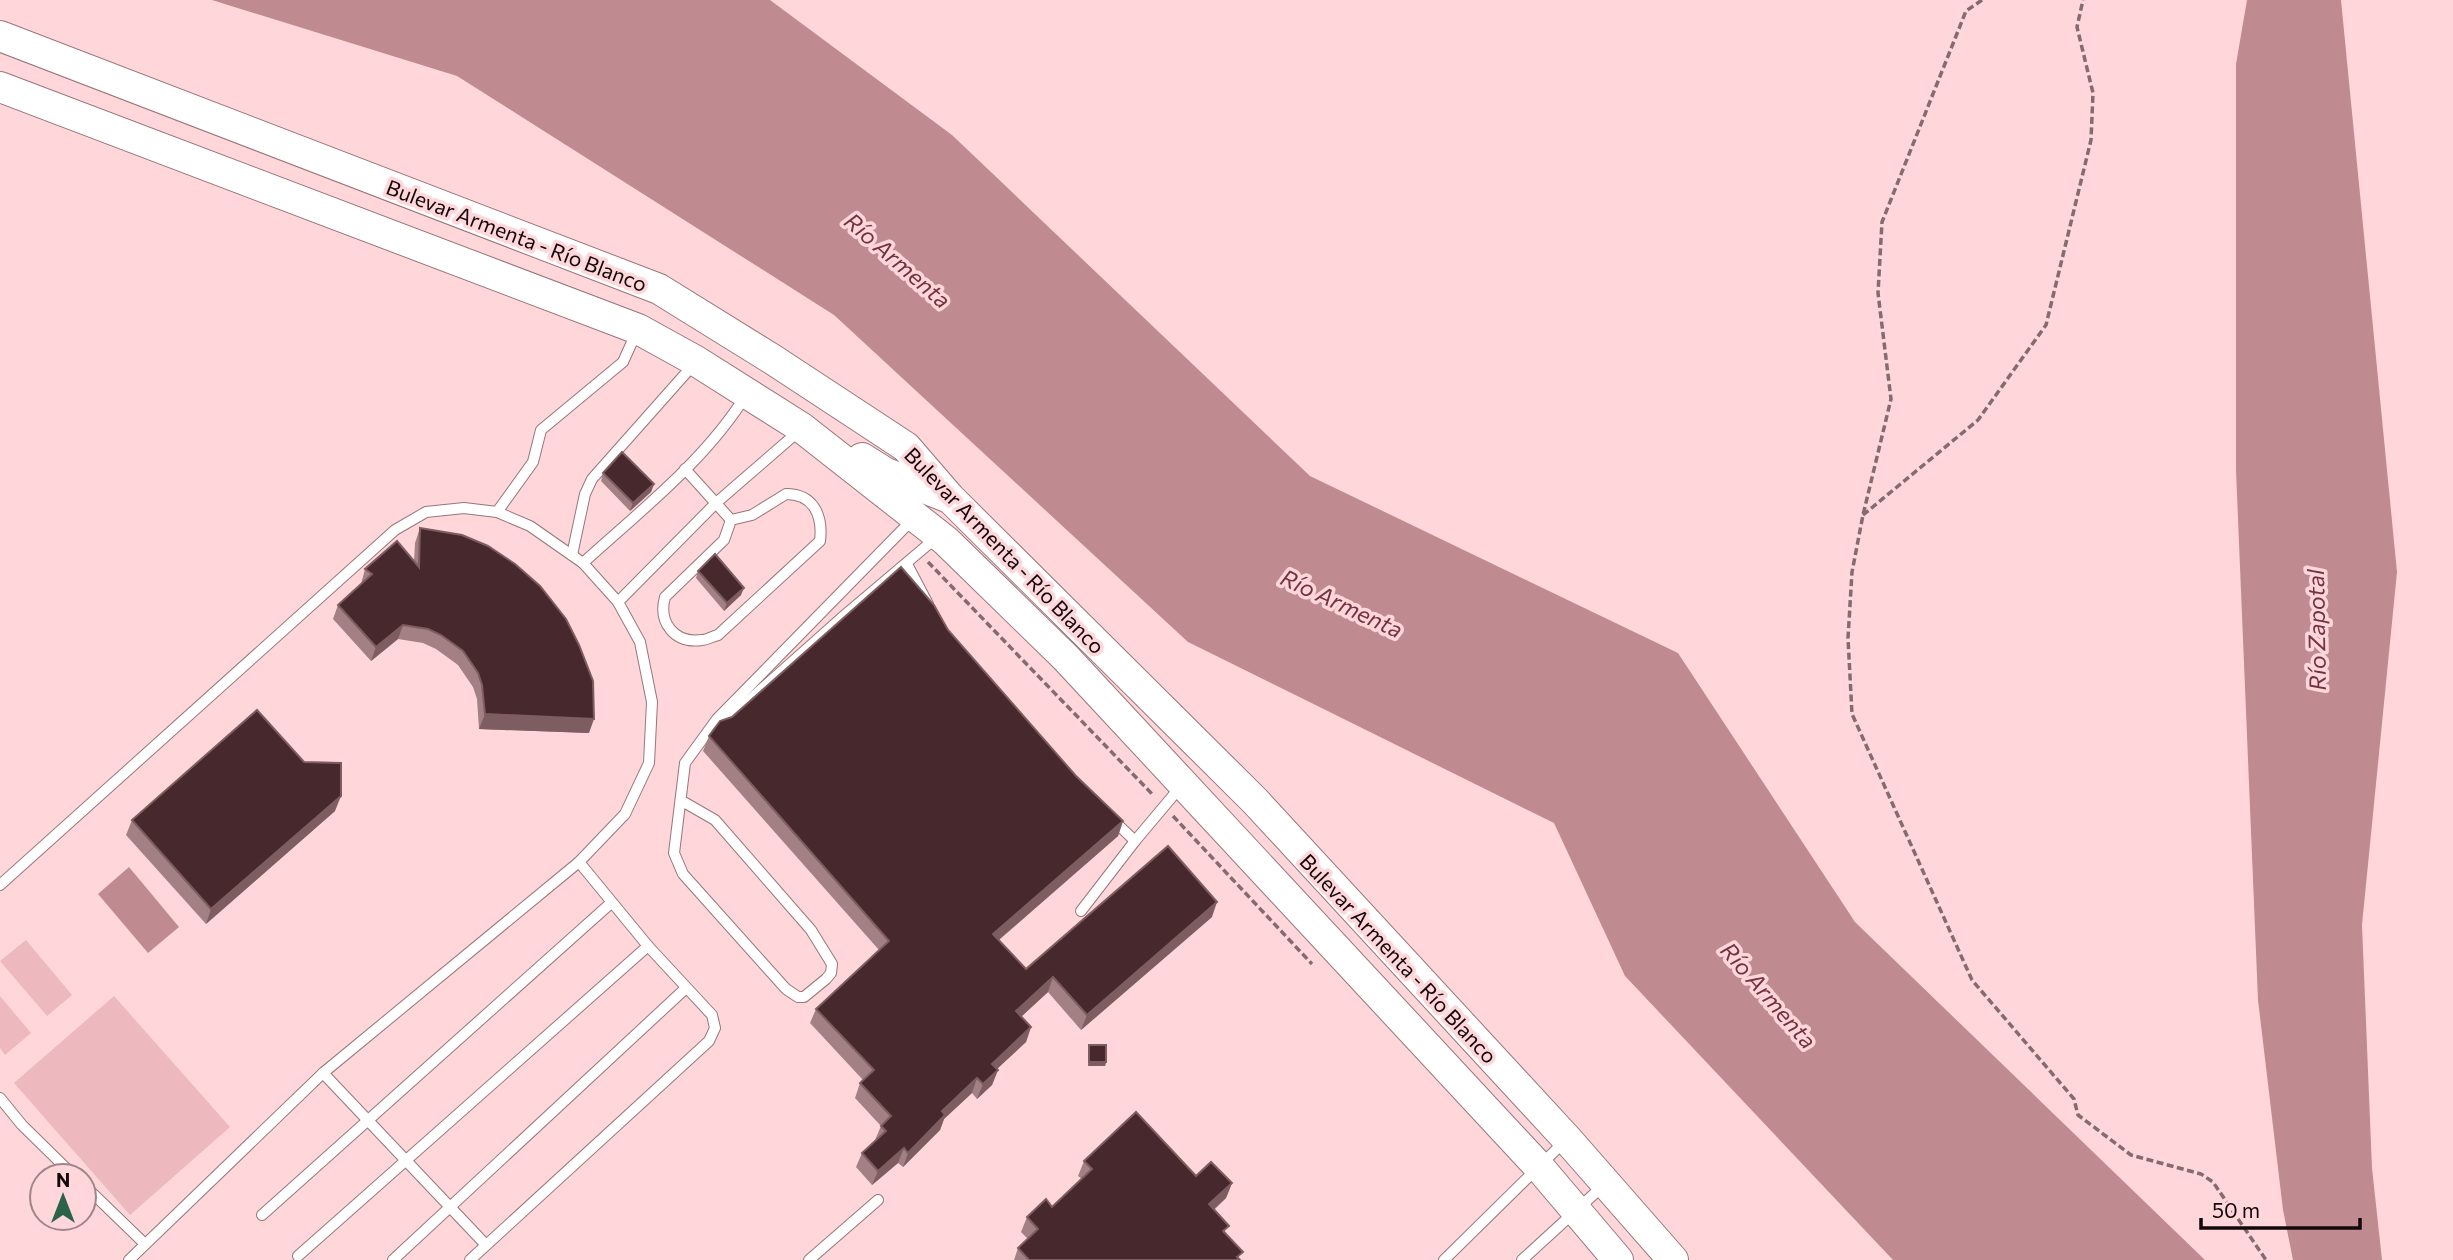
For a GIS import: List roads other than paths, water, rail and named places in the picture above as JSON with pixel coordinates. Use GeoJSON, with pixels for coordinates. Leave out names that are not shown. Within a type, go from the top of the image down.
{"type":"FeatureCollection","features":[{"type":"Feature","properties":{"kind":"main road","name":"Bulevar Armenta - Río Blanco"},"geometry":{"type":"LineString","coordinates":[[0,36],[659,289],[772,359],[905,447],[950,498],[1255,801],[1567,1139],[1672,1260]]}},
{"type":"Feature","properties":{"kind":"main road","name":"Bulevar Armenta - Río Blanco"},"geometry":{"type":"LineString","coordinates":[[0,87],[638,329],[696,361],[802,428],[914,518],[929,545],[1066,658],[1539,1168],[1618,1260]]}},
{"type":"Feature","properties":{"kind":"main road"},"geometry":{"type":"LineString","coordinates":[[722,377],[740,377],[886,473],[950,498]]}},
{"type":"Feature","properties":{"kind":"main road"},"geometry":{"type":"LineString","coordinates":[[1260,866],[1272,861],[1296,875],[1440,1026],[1460,1040],[1474,1038]]}},
{"type":"Feature","properties":{"kind":"lane"},"geometry":{"type":"LineString","coordinates":[[496,512],[533,463],[541,430],[623,362],[638,329]]}},
{"type":"Feature","properties":{"kind":"lane"},"geometry":{"type":"LineString","coordinates":[[572,555],[584,494],[592,480],[696,361]]}},
{"type":"Feature","properties":{"kind":"lane"},"geometry":{"type":"LineString","coordinates":[[583,563],[685,469],[727,425],[747,393]]}},
{"type":"Feature","properties":{"kind":"lane"},"geometry":{"type":"LineString","coordinates":[[618,602],[716,503],[802,428]]}},
{"type":"Feature","properties":{"kind":"lane"},"geometry":{"type":"LineString","coordinates":[[685,469],[731,520]]}},
{"type":"Feature","properties":{"kind":"lane"},"geometry":{"type":"LineString","coordinates":[[786,494],[797,494],[816,509],[822,524],[820,541],[718,635],[702,640],[685,639],[673,632],[664,621],[661,609],[665,597],[724,540],[731,520],[752,515],[786,494]]}},
{"type":"Feature","properties":{"kind":"lane"},"geometry":{"type":"LineString","coordinates":[[0,885],[395,530],[426,512],[464,508],[496,512],[530,526],[583,563],[618,602],[640,642],[652,702],[649,763],[625,814],[579,862],[323,1073],[129,1260]]}},
{"type":"Feature","properties":{"kind":"lane"},"geometry":{"type":"LineString","coordinates":[[682,801],[715,820],[811,930],[832,964],[831,973],[826,979],[804,997],[798,998],[786,989],[683,874],[674,853],[685,763],[707,730],[914,518]]}},
{"type":"Feature","properties":{"kind":"lane"},"geometry":{"type":"LineString","coordinates":[[707,730],[720,726],[929,545]]}},
{"type":"Feature","properties":{"kind":"lane"},"geometry":{"type":"LineString","coordinates":[[906,564],[932,611]]}},
{"type":"Feature","properties":{"kind":"lane"},"geometry":{"type":"LineString","coordinates":[[1081,911],[1183,784]]}},
{"type":"Feature","properties":{"kind":"lane"},"geometry":{"type":"LineString","coordinates":[[1104,812],[1135,841]]}},
{"type":"Feature","properties":{"kind":"lane"},"geometry":{"type":"LineString","coordinates":[[470,1260],[709,1041],[715,1028],[712,1016],[648,946],[579,862]]}},
{"type":"Feature","properties":{"kind":"lane"},"geometry":{"type":"LineString","coordinates":[[262,1215],[611,903]]}},
{"type":"Feature","properties":{"kind":"lane"},"geometry":{"type":"LineString","coordinates":[[298,1256],[648,946]]}},
{"type":"Feature","properties":{"kind":"lane"},"geometry":{"type":"LineString","coordinates":[[393,1260],[686,988]]}},
{"type":"Feature","properties":{"kind":"lane"},"geometry":{"type":"LineString","coordinates":[[323,1073],[486,1245]]}},
{"type":"Feature","properties":{"kind":"lane"},"geometry":{"type":"LineString","coordinates":[[0,1098],[22,1125],[60,1162]]}},
{"type":"Feature","properties":{"kind":"lane"},"geometry":{"type":"LineString","coordinates":[[1444,1260],[1567,1139]]}},
{"type":"Feature","properties":{"kind":"lane"},"geometry":{"type":"LineString","coordinates":[[1522,1260],[1606,1183]]}},
{"type":"Feature","properties":{"kind":"lane"},"geometry":{"type":"LineString","coordinates":[[98,1199],[145,1244]]}},
{"type":"Feature","properties":{"kind":"lane"},"geometry":{"type":"LineString","coordinates":[[809,1260],[878,1200]]}},
{"type":"Feature","properties":{"kind":"water","name":"Río Armenta"},"geometry":{"type":"Polygon","coordinates":[[[212,0],[770,0],[952,135],[1310,476],[1678,653],[1855,922],[2205,1260],[1893,1260],[1625,976],[1554,823],[1188,642],[834,315],[457,76],[212,0]]]}},
{"type":"Feature","properties":{"kind":"water","name":"Río Zapotal"},"geometry":{"type":"Polygon","coordinates":[[[2247,0],[2341,0],[2397,572],[2362,925],[2372,1168],[2382,1260],[2293,1260],[2283,1210],[2258,1000],[2236,471],[2236,64],[2247,0]]]}},
{"type":"Feature","properties":{"kind":"water"},"geometry":{"type":"Polygon","coordinates":[[[129,867],[179,927],[148,953],[98,894],[129,867]]]}}]}
